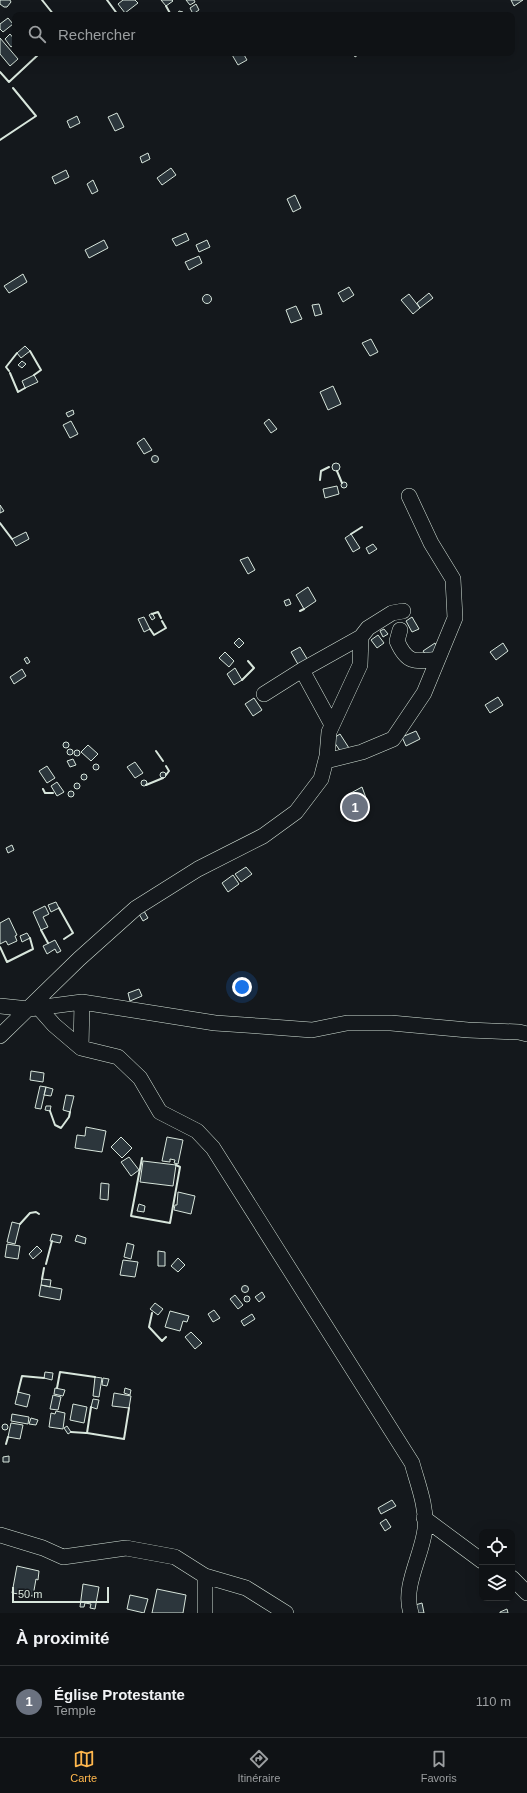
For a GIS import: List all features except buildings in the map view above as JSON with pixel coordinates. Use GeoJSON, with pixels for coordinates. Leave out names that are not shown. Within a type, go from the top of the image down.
{"type":"FeatureCollection","features":[{"type":"Feature","properties":{"kind":"street"},"geometry":{"type":"LineString","coordinates":[[326,761],[362,752],[393,739],[424,693],[456,618],[453,579],[431,543],[409,496]]}},
{"type":"Feature","properties":{"kind":"street"},"geometry":{"type":"LineString","coordinates":[[264,694],[302,670],[360,637],[368,628],[392,613],[403,612]]}},
{"type":"Feature","properties":{"kind":"street"},"geometry":{"type":"LineString","coordinates":[[400,630],[397,641],[402,654],[417,662],[438,659]]}},
{"type":"Feature","properties":{"kind":"street"},"geometry":{"type":"LineString","coordinates":[[0,1036],[34,1008],[79,959],[136,908],[198,869],[264,836],[296,812],[321,779],[326,761],[329,732],[360,665],[360,637]]}},
{"type":"Feature","properties":{"kind":"street"},"geometry":{"type":"LineString","coordinates":[[302,670],[332,725]]}},
{"type":"Feature","properties":{"kind":"street"},"geometry":{"type":"LineString","coordinates":[[81,1048],[82,1002]]}},
{"type":"Feature","properties":{"kind":"street"},"geometry":{"type":"LineString","coordinates":[[0,1006],[34,1008],[82,1002],[215,1023],[267,1027],[312,1030],[347,1023],[391,1023],[468,1030],[519,1032],[527,1034]]}},
{"type":"Feature","properties":{"kind":"street"},"geometry":{"type":"LineString","coordinates":[[34,1008],[81,1048],[118,1057],[140,1078],[160,1112],[197,1131],[213,1148],[412,1464],[424,1508],[425,1529],[420,1555],[408,1592],[411,1613]]}},
{"type":"Feature","properties":{"kind":"street"},"geometry":{"type":"LineString","coordinates":[[424,1518],[479,1559]]}},
{"type":"Feature","properties":{"kind":"street"},"geometry":{"type":"LineString","coordinates":[[0,1535],[43,1548],[63,1557],[126,1548],[175,1557],[205,1576],[246,1588],[286,1613]]}},
{"type":"Feature","properties":{"kind":"street"},"geometry":{"type":"LineString","coordinates":[[205,1576],[205,1613]]}},
{"type":"Feature","properties":{"kind":"street"},"geometry":{"type":"LineString","coordinates":[[515,1581],[527,1593]]}},
{"type":"Feature","properties":{"kind":"wall"},"geometry":{"type":"LineString","coordinates":[[42,0],[52,12]]}},
{"type":"Feature","properties":{"kind":"wall"},"geometry":{"type":"LineString","coordinates":[[107,0],[116,12]]}},
{"type":"Feature","properties":{"kind":"wall"},"geometry":{"type":"LineString","coordinates":[[166,6],[169,12]]}},
{"type":"Feature","properties":{"kind":"wall"},"geometry":{"type":"LineString","coordinates":[[0,72],[9,82],[37,56]]}},
{"type":"Feature","properties":{"kind":"wall"},"geometry":{"type":"LineString","coordinates":[[0,140],[36,116],[13,88]]}},
{"type":"Feature","properties":{"kind":"wall"},"geometry":{"type":"LineString","coordinates":[[30,351],[41,370],[34,375]]}},
{"type":"Feature","properties":{"kind":"wall"},"geometry":{"type":"LineString","coordinates":[[9,371],[6,367],[17,353]]}},
{"type":"Feature","properties":{"kind":"wall"},"geometry":{"type":"LineString","coordinates":[[10,373],[18,392],[25,388]]}},
{"type":"Feature","properties":{"kind":"wall"},"geometry":{"type":"LineString","coordinates":[[320,480],[321,471],[329,467]]}},
{"type":"Feature","properties":{"kind":"wall"},"geometry":{"type":"LineString","coordinates":[[337,471],[342,483]]}},
{"type":"Feature","properties":{"kind":"wall"},"geometry":{"type":"LineString","coordinates":[[0,523],[12,539]]}},
{"type":"Feature","properties":{"kind":"wall"},"geometry":{"type":"LineString","coordinates":[[351,534],[362,527]]}},
{"type":"Feature","properties":{"kind":"wall"},"geometry":{"type":"LineString","coordinates":[[300,611],[304,609]]}},
{"type":"Feature","properties":{"kind":"wall"},"geometry":{"type":"LineString","coordinates":[[152,614],[158,612],[161,618]]}},
{"type":"Feature","properties":{"kind":"wall"},"geometry":{"type":"LineString","coordinates":[[150,629],[154,635],[166,628],[162,621]]}},
{"type":"Feature","properties":{"kind":"wall"},"geometry":{"type":"LineString","coordinates":[[242,680],[254,668],[248,661]]}},
{"type":"Feature","properties":{"kind":"wall"},"geometry":{"type":"LineString","coordinates":[[156,751],[163,761]]}},
{"type":"Feature","properties":{"kind":"wall"},"geometry":{"type":"LineString","coordinates":[[166,766],[169,771],[166,775]]}},
{"type":"Feature","properties":{"kind":"wall"},"geometry":{"type":"LineString","coordinates":[[146,785],[163,778]]}},
{"type":"Feature","properties":{"kind":"wall"},"geometry":{"type":"LineString","coordinates":[[43,789],[45,793],[53,793]]}},
{"type":"Feature","properties":{"kind":"wall"},"geometry":{"type":"LineString","coordinates":[[59,908],[73,933],[64,939]]}},
{"type":"Feature","properties":{"kind":"wall"},"geometry":{"type":"LineString","coordinates":[[41,930],[48,943]]}},
{"type":"Feature","properties":{"kind":"wall"},"geometry":{"type":"LineString","coordinates":[[0,947],[7,962],[33,949],[30,938]]}},
{"type":"Feature","properties":{"kind":"wall"},"geometry":{"type":"LineString","coordinates":[[50,1111],[55,1125],[61,1128],[69,1117],[70,1112]]}},
{"type":"Feature","properties":{"kind":"wall"},"geometry":{"type":"LineString","coordinates":[[142,1158],[131,1216],[170,1223],[180,1167],[176,1165]]}},
{"type":"Feature","properties":{"kind":"wall"},"geometry":{"type":"LineString","coordinates":[[20,1224],[30,1213],[36,1212],[39,1214]]}},
{"type":"Feature","properties":{"kind":"wall"},"geometry":{"type":"LineString","coordinates":[[46,1264],[52,1241]]}},
{"type":"Feature","properties":{"kind":"wall"},"geometry":{"type":"LineString","coordinates":[[42,1279],[44,1268]]}},
{"type":"Feature","properties":{"kind":"wall"},"geometry":{"type":"LineString","coordinates":[[152,1313],[149,1327],[162,1341],[166,1337]]}},
{"type":"Feature","properties":{"kind":"wall"},"geometry":{"type":"LineString","coordinates":[[57,1388],[60,1372],[95,1377]]}},
{"type":"Feature","properties":{"kind":"wall"},"geometry":{"type":"LineString","coordinates":[[18,1392],[22,1376],[44,1378]]}},
{"type":"Feature","properties":{"kind":"wall"},"geometry":{"type":"LineString","coordinates":[[91,1407],[87,1433],[124,1439],[129,1408]]}},
{"type":"Feature","properties":{"kind":"wall"},"geometry":{"type":"LineString","coordinates":[[71,1432],[86,1433]]}},
{"type":"Feature","properties":{"kind":"wall"},"geometry":{"type":"LineString","coordinates":[[6,1444],[8,1437]]}},
{"type":"Feature","properties":{"kind":"place","name":"Église Protestante"},"geometry":{"type":"Point","coordinates":[355,807]}}]}
